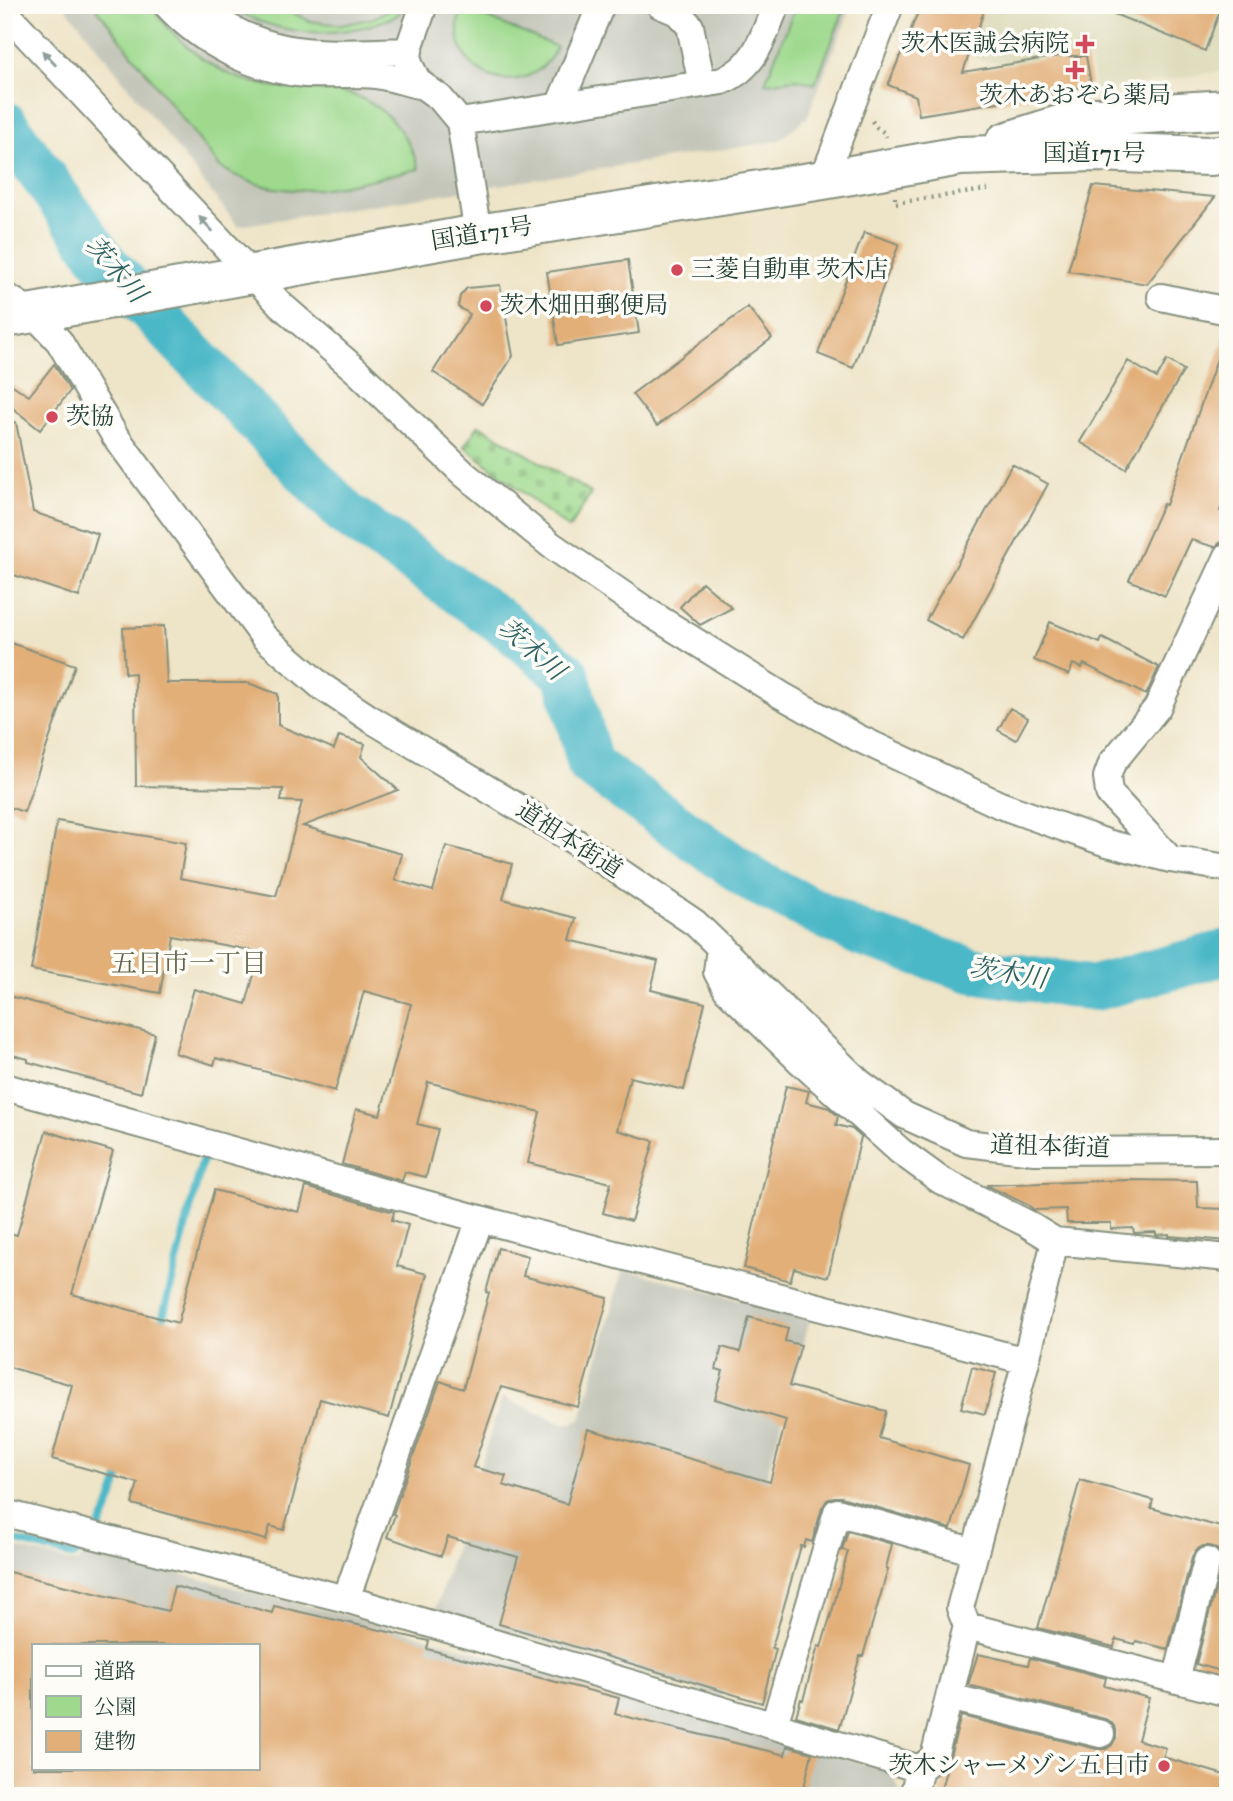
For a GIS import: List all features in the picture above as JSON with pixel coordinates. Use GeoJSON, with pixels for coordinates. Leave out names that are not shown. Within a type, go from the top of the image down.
{"type":"FeatureCollection","features":[{"type":"Feature","properties":{"kind":"highway"},"geometry":{"type":"LineString","coordinates":[[1081,118],[1228,90]]}},
{"type":"Feature","properties":{"kind":"highway","name":"国道171号"},"geometry":{"type":"LineString","coordinates":[[25,309],[960,156],[1081,118],[1228,109]]}},
{"type":"Feature","properties":{"kind":"highway","name":"国道171号"},"geometry":{"type":"LineString","coordinates":[[960,156],[1095,152],[1209,156],[1228,154]]}},
{"type":"Feature","properties":{"kind":"street"},"geometry":{"type":"LineString","coordinates":[[167,5],[204,37],[258,64],[308,74],[376,75],[423,86]]}},
{"type":"Feature","properties":{"kind":"street"},"geometry":{"type":"LineString","coordinates":[[196,5],[233,31],[257,42],[284,49],[328,53],[409,51]]}},
{"type":"Feature","properties":{"kind":"street"},"geometry":{"type":"LineString","coordinates":[[424,5],[409,51],[410,69],[423,86],[440,98],[460,122],[478,234]]}},
{"type":"Feature","properties":{"kind":"street"},"geometry":{"type":"LineString","coordinates":[[559,106],[601,5]]}},
{"type":"Feature","properties":{"kind":"street"},"geometry":{"type":"LineString","coordinates":[[660,5],[682,16],[690,26],[702,84]]}},
{"type":"Feature","properties":{"kind":"street"},"geometry":{"type":"LineString","coordinates":[[823,180],[890,5]]}},
{"type":"Feature","properties":{"kind":"street"},"geometry":{"type":"LineString","coordinates":[[460,122],[730,78],[751,61],[760,47],[771,7]]}},
{"type":"Feature","properties":{"kind":"street"},"geometry":{"type":"LineString","coordinates":[[5,12],[281,305],[358,372],[464,474],[551,545],[648,612],[781,695],[858,738],[988,800],[1107,843],[1170,859],[1228,868]]}},
{"type":"Feature","properties":{"kind":"street"},"geometry":{"type":"LineString","coordinates":[[1161,297],[1228,311]]}},
{"type":"Feature","properties":{"kind":"street","name":"道祖本街道"},"geometry":{"type":"LineString","coordinates":[[25,309],[60,341],[116,436],[264,636],[280,652],[321,686],[369,718],[568,837],[695,923],[860,1083],[904,1115],[966,1143],[1034,1151],[1228,1150]]}},
{"type":"Feature","properties":{"kind":"street"},"geometry":{"type":"LineString","coordinates":[[1170,859],[1109,793],[1107,776],[1112,763],[1157,708],[1218,606],[1228,556]]}},
{"type":"Feature","properties":{"kind":"street"},"geometry":{"type":"LineString","coordinates":[[720,947],[717,972],[727,990],[864,1121],[940,1180],[1024,1222],[1055,1241],[1228,1258]]}},
{"type":"Feature","properties":{"kind":"street"},"geometry":{"type":"LineString","coordinates":[[5,1087],[480,1219],[1026,1362]]}},
{"type":"Feature","properties":{"kind":"street"},"geometry":{"type":"LineString","coordinates":[[346,1599],[480,1219]]}},
{"type":"Feature","properties":{"kind":"street"},"geometry":{"type":"LineString","coordinates":[[913,1796],[920,1769],[934,1757],[967,1626],[960,1608],[1026,1362],[1055,1241]]}},
{"type":"Feature","properties":{"kind":"street"},"geometry":{"type":"LineString","coordinates":[[774,1725],[837,1512],[975,1552]]}},
{"type":"Feature","properties":{"kind":"street"},"geometry":{"type":"LineString","coordinates":[[5,1513],[346,1599],[920,1769]]}},
{"type":"Feature","properties":{"kind":"street"},"geometry":{"type":"LineString","coordinates":[[1175,1680],[1207,1561]]}},
{"type":"Feature","properties":{"kind":"street"},"geometry":{"type":"LineString","coordinates":[[967,1626],[1228,1693]]}},
{"type":"Feature","properties":{"kind":"street"},"geometry":{"type":"LineString","coordinates":[[949,1697],[1101,1734]]}},
{"type":"Feature","properties":{"kind":"path"},"geometry":{"type":"LineString","coordinates":[[870,111],[870,119],[885,133]]}},
{"type":"Feature","properties":{"kind":"path"},"geometry":{"type":"LineString","coordinates":[[895,203],[997,188]]}},
{"type":"Feature","properties":{"kind":"shaded area"},"geometry":{"type":"Polygon","coordinates":[[[64,5],[852,5],[807,117],[778,141],[238,226],[64,5]]]}},
{"type":"Feature","properties":{"kind":"shaded area","name":"茨木医誠会病院"},"geometry":{"type":"Polygon","coordinates":[[[918,5],[1228,5],[1228,70],[1096,92],[1089,58],[1009,65],[983,60],[908,30],[918,5]]]}},
{"type":"Feature","properties":{"kind":"shaded area"},"geometry":{"type":"Polygon","coordinates":[[[623,1269],[810,1319],[766,1478],[781,1483],[721,1697],[436,1609],[502,1397],[565,1425],[581,1420],[623,1269]]]}},
{"type":"Feature","properties":{"kind":"shaded area"},"geometry":{"type":"Polygon","coordinates":[[[5,1545],[76,1563],[92,1552],[376,1623],[891,1771],[900,1792],[899,1796],[5,1796],[5,1545]]]}},
{"type":"Feature","properties":{"kind":"green space"},"geometry":{"type":"Polygon","coordinates":[[[94,5],[149,5],[168,28],[200,57],[239,78],[275,86],[334,91],[364,100],[377,107],[398,128],[414,154],[419,169],[318,189],[293,190],[245,180],[220,167],[94,5]]]}},
{"type":"Feature","properties":{"kind":"green space"},"geometry":{"type":"Polygon","coordinates":[[[228,5],[278,5],[309,21],[342,25],[374,18],[397,5],[402,7],[398,15],[377,23],[355,29],[312,32],[269,24],[228,5]]]}},
{"type":"Feature","properties":{"kind":"green space"},"geometry":{"type":"Polygon","coordinates":[[[796,5],[846,5],[815,84],[797,79],[765,83],[796,5]]]}},
{"type":"Feature","properties":{"kind":"green space"},"geometry":{"type":"Polygon","coordinates":[[[462,7],[557,47],[543,66],[526,77],[507,80],[489,76],[473,66],[462,50],[458,31],[462,7]]]}},
{"type":"Feature","properties":{"kind":"green space"},"geometry":{"type":"Polygon","coordinates":[[[479,425],[591,493],[569,529],[464,446],[479,425]]]}},
{"type":"Feature","properties":{"kind":"building"},"geometry":{"type":"Polygon","coordinates":[[[921,5],[986,5],[963,72],[1059,56],[1086,56],[1091,84],[1066,91],[919,115],[916,96],[888,85],[921,5]]]}},
{"type":"Feature","properties":{"kind":"building"},"geometry":{"type":"Polygon","coordinates":[[[1092,5],[1222,5],[1205,51],[1092,5]]]}},
{"type":"Feature","properties":{"kind":"building"},"geometry":{"type":"Polygon","coordinates":[[[1093,186],[1215,197],[1147,284],[1068,271],[1093,186]]]}},
{"type":"Feature","properties":{"kind":"building"},"geometry":{"type":"Polygon","coordinates":[[[864,232],[899,244],[853,368],[818,354],[864,232]]]}},
{"type":"Feature","properties":{"kind":"building"},"geometry":{"type":"Polygon","coordinates":[[[628,260],[639,333],[558,345],[547,272],[628,260]]]}},
{"type":"Feature","properties":{"kind":"building"},"geometry":{"type":"Polygon","coordinates":[[[500,285],[513,356],[482,404],[433,372],[470,314],[458,307],[460,296],[467,288],[500,285]]]}},
{"type":"Feature","properties":{"kind":"building"},"geometry":{"type":"Polygon","coordinates":[[[748,307],[772,338],[657,426],[632,394],[748,307]]]}},
{"type":"Feature","properties":{"kind":"building"},"geometry":{"type":"Polygon","coordinates":[[[1225,336],[1228,337],[1228,489],[1220,511],[1228,512],[1228,540],[1215,547],[1191,540],[1165,596],[1129,580],[1163,504],[1166,505],[1225,336]]]}},
{"type":"Feature","properties":{"kind":"building"},"geometry":{"type":"Polygon","coordinates":[[[1167,360],[1184,370],[1126,469],[1080,442],[1128,361],[1157,378],[1167,360]]]}},
{"type":"Feature","properties":{"kind":"building"},"geometry":{"type":"Polygon","coordinates":[[[54,364],[70,391],[40,430],[5,402],[5,380],[29,396],[54,364]]]}},
{"type":"Feature","properties":{"kind":"building"},"geometry":{"type":"Polygon","coordinates":[[[16,422],[33,512],[98,534],[79,597],[5,572],[6,423],[16,422]]]}},
{"type":"Feature","properties":{"kind":"building"},"geometry":{"type":"Polygon","coordinates":[[[1012,464],[1048,484],[963,640],[926,620],[1012,464]]]}},
{"type":"Feature","properties":{"kind":"building"},"geometry":{"type":"Polygon","coordinates":[[[702,582],[732,608],[700,625],[680,607],[702,582]]]}},
{"type":"Feature","properties":{"kind":"building"},"geometry":{"type":"Polygon","coordinates":[[[1050,622],[1100,643],[1102,638],[1159,667],[1146,695],[1084,664],[1082,668],[1073,664],[1069,675],[1034,660],[1050,622]]]}},
{"type":"Feature","properties":{"kind":"building"},"geometry":{"type":"Polygon","coordinates":[[[164,626],[167,683],[248,683],[278,694],[278,725],[334,749],[339,736],[365,744],[361,757],[398,790],[303,826],[402,854],[395,880],[433,891],[446,846],[512,864],[503,899],[576,918],[570,940],[658,961],[651,990],[705,1003],[684,1090],[630,1077],[617,1130],[654,1141],[631,1221],[603,1213],[611,1183],[528,1163],[540,1112],[428,1082],[417,1124],[438,1129],[426,1177],[405,1172],[402,1181],[342,1164],[356,1109],[380,1115],[411,1004],[364,991],[335,1091],[216,1058],[214,1065],[175,1053],[194,989],[246,1004],[260,952],[170,935],[160,993],[31,970],[57,821],[186,843],[180,878],[276,896],[302,802],[281,801],[283,789],[136,786],[135,673],[125,674],[123,628],[164,626]]]}},
{"type":"Feature","properties":{"kind":"building"},"geometry":{"type":"Polygon","coordinates":[[[5,641],[75,665],[24,812],[5,806],[5,641]]]}},
{"type":"Feature","properties":{"kind":"building"},"geometry":{"type":"Polygon","coordinates":[[[1010,708],[1028,718],[1016,740],[998,730],[1010,708]]]}},
{"type":"Feature","properties":{"kind":"building"},"geometry":{"type":"Polygon","coordinates":[[[5,995],[155,1034],[141,1093],[28,1062],[28,1059],[5,1053],[5,995]]]}},
{"type":"Feature","properties":{"kind":"building"},"geometry":{"type":"Polygon","coordinates":[[[786,1086],[809,1091],[806,1102],[829,1108],[838,1116],[836,1125],[852,1129],[861,1137],[828,1277],[794,1268],[790,1281],[744,1268],[786,1086]]]}},
{"type":"Feature","properties":{"kind":"building"},"geometry":{"type":"Polygon","coordinates":[[[46,1131],[113,1151],[72,1294],[178,1323],[214,1190],[299,1212],[306,1187],[394,1212],[392,1220],[408,1225],[397,1266],[427,1274],[389,1418],[320,1399],[284,1530],[270,1526],[266,1540],[132,1504],[138,1483],[52,1459],[72,1385],[5,1366],[5,1232],[17,1235],[46,1131]]]}},
{"type":"Feature","properties":{"kind":"building"},"geometry":{"type":"Polygon","coordinates":[[[1129,1180],[1197,1181],[1198,1208],[1228,1209],[1228,1241],[1156,1235],[1156,1232],[1134,1233],[1133,1228],[1111,1229],[1111,1223],[1067,1223],[1066,1209],[1034,1210],[986,1185],[1129,1180]]]}},
{"type":"Feature","properties":{"kind":"building"},"geometry":{"type":"Polygon","coordinates":[[[498,1248],[528,1256],[523,1276],[608,1298],[578,1407],[501,1387],[473,1467],[506,1476],[503,1485],[567,1504],[588,1429],[770,1482],[786,1420],[715,1399],[723,1371],[716,1369],[722,1347],[740,1352],[749,1317],[788,1328],[785,1341],[801,1345],[789,1386],[886,1411],[879,1438],[969,1465],[951,1529],[841,1497],[827,1500],[812,1542],[806,1540],[804,1547],[801,1546],[772,1648],[776,1649],[762,1703],[499,1624],[518,1557],[448,1537],[441,1556],[387,1537],[440,1381],[463,1389],[489,1293],[486,1292],[498,1248]]]}},
{"type":"Feature","properties":{"kind":"building"},"geometry":{"type":"Polygon","coordinates":[[[972,1367],[996,1373],[985,1414],[961,1408],[972,1367]]]}},
{"type":"Feature","properties":{"kind":"building"},"geometry":{"type":"Polygon","coordinates":[[[1080,1480],[1153,1500],[1151,1508],[1228,1529],[1228,1673],[1196,1664],[1222,1564],[1218,1550],[1210,1546],[1196,1550],[1192,1557],[1168,1649],[1116,1639],[1114,1647],[1038,1628],[1080,1480]]]}},
{"type":"Feature","properties":{"kind":"building"},"geometry":{"type":"Polygon","coordinates":[[[848,1531],[892,1544],[886,1568],[888,1569],[839,1729],[796,1716],[833,1608],[848,1551],[842,1550],[848,1531]]]}},
{"type":"Feature","properties":{"kind":"building"},"geometry":{"type":"Polygon","coordinates":[[[5,1571],[168,1611],[174,1586],[272,1613],[274,1606],[429,1641],[427,1649],[619,1698],[615,1714],[785,1755],[787,1746],[812,1753],[802,1796],[5,1796],[5,1571]]]}},
{"type":"Feature","properties":{"kind":"building"},"geometry":{"type":"Polygon","coordinates":[[[978,1654],[1028,1665],[1030,1658],[1106,1678],[1104,1686],[1149,1698],[1138,1740],[1166,1748],[1163,1757],[1228,1776],[1228,1796],[939,1796],[961,1716],[1097,1749],[1106,1749],[1116,1738],[1116,1729],[1105,1719],[968,1685],[978,1654]]]}},
{"type":"Feature","properties":{"kind":"waterway","name":"茨木川"},"geometry":{"type":"LineString","coordinates":[[5,124],[105,263],[346,514],[503,623],[567,675],[590,765],[756,882],[861,934],[971,970],[1095,988],[1228,952]]}},
{"type":"Feature","properties":{"kind":"waterway"},"geometry":{"type":"LineString","coordinates":[[160,1329],[204,1154]]}},
{"type":"Feature","properties":{"kind":"waterway"},"geometry":{"type":"LineString","coordinates":[[5,1538],[74,1556],[98,1528],[110,1505],[122,1470]]}},
{"type":"Feature","properties":{"kind":"place","name":"茨木医誠会病院"},"geometry":{"type":"Point","coordinates":[1085,44]}},
{"type":"Feature","properties":{"kind":"place","name":"茨木あおぞら薬局"},"geometry":{"type":"Point","coordinates":[1075,70]}},
{"type":"Feature","properties":{"kind":"place","name":"三菱自動車 茨木店"},"geometry":{"type":"Point","coordinates":[677,270]}},
{"type":"Feature","properties":{"kind":"place","name":"茨木畑田郵便局"},"geometry":{"type":"Point","coordinates":[486,306]}},
{"type":"Feature","properties":{"kind":"place","name":"茨協"},"geometry":{"type":"Point","coordinates":[52,417]}},
{"type":"Feature","properties":{"kind":"place","name":"茨木シャーメゾン五日市"},"geometry":{"type":"Point","coordinates":[1164,1766]}},
{"type":"Feature","properties":{"kind":"district","name":"五日市一丁目"},"geometry":{"type":"Point","coordinates":[189,964]}}]}
